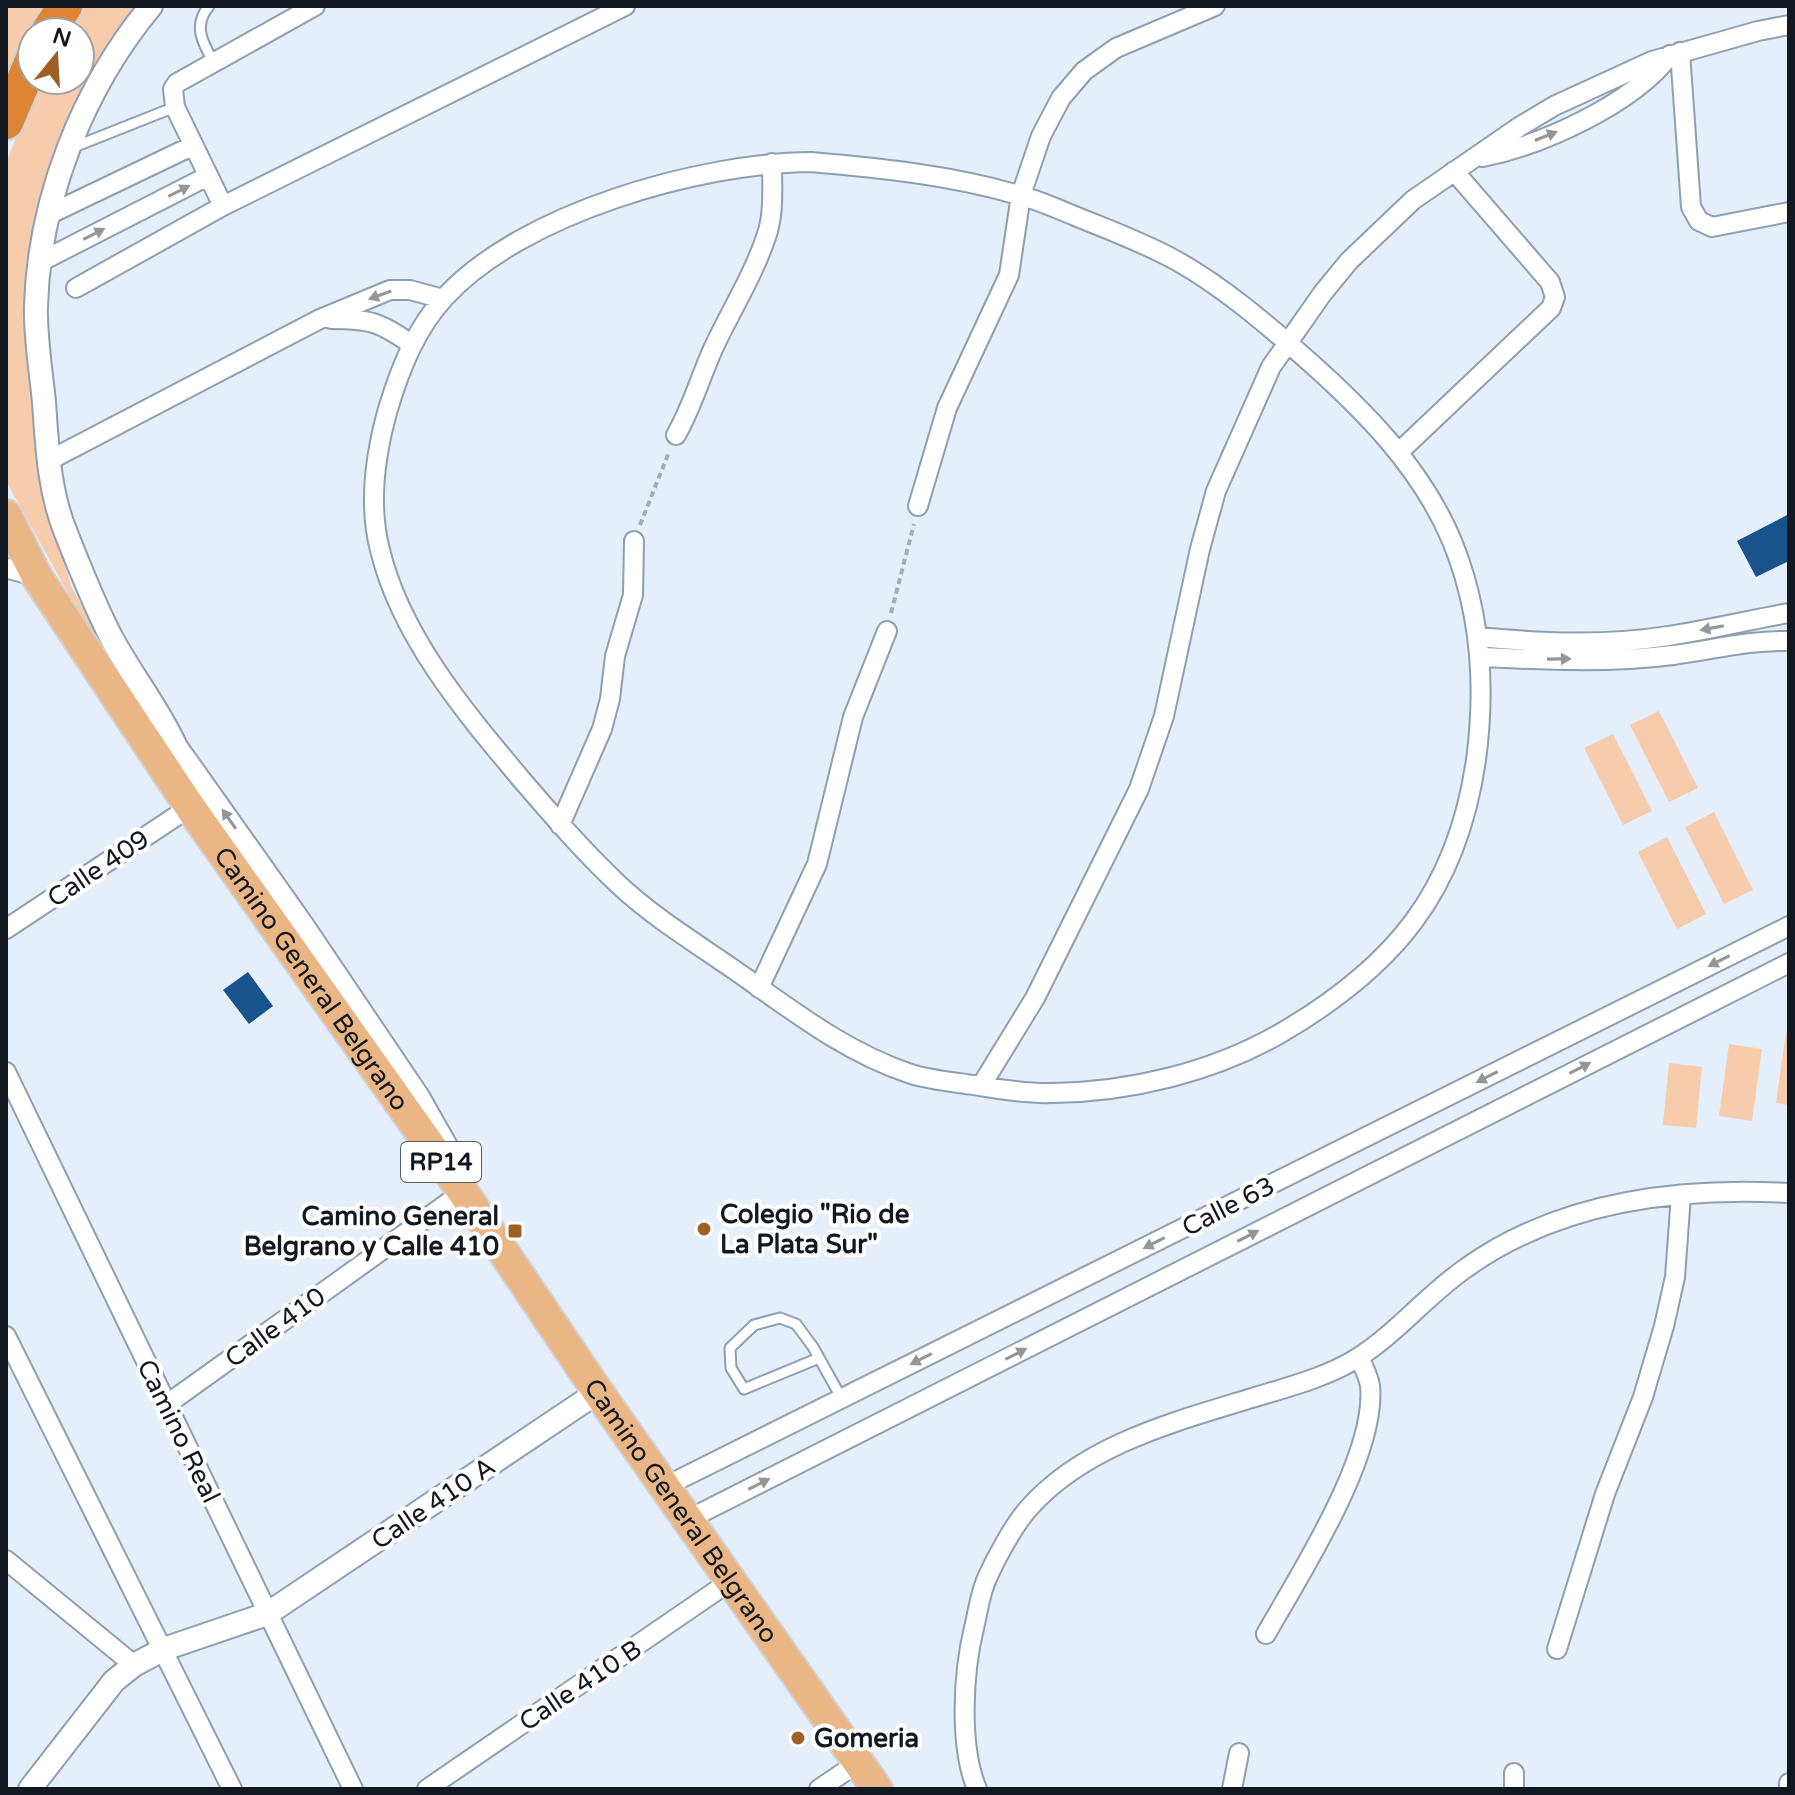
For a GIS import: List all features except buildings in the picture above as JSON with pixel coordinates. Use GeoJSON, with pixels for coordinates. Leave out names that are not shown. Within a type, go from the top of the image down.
{"type":"FeatureCollection","features":[{"type":"Feature","properties":{"kind":"highway"},"geometry":{"type":"LineString","coordinates":[[6,122],[17,96]]}},
{"type":"Feature","properties":{"kind":"main road","name":"Camino General Belgrano"},"geometry":{"type":"LineString","coordinates":[[6,515],[37,577],[171,758],[190,807],[463,1192],[598,1392],[877,1789]]}},
{"type":"Feature","properties":{"kind":"street"},"geometry":{"type":"LineString","coordinates":[[151,6],[126,36],[68,149],[48,215],[40,262],[36,308],[48,461],[64,529],[171,758],[292,909],[418,1097],[457,1168],[463,1192]]}},
{"type":"Feature","properties":{"kind":"street"},"geometry":{"type":"LineString","coordinates":[[223,206],[175,107],[173,89],[177,83],[213,61],[315,6]]}},
{"type":"Feature","properties":{"kind":"street"},"geometry":{"type":"LineString","coordinates":[[76,288],[223,206],[625,6]]}},
{"type":"Feature","properties":{"kind":"street"},"geometry":{"type":"LineString","coordinates":[[918,506],[947,408],[1009,275],[1021,195],[1041,136],[1061,98],[1084,71],[1116,48],[1215,6]]}},
{"type":"Feature","properties":{"kind":"street"},"geometry":{"type":"LineString","coordinates":[[981,1086],[1035,998],[1139,789],[1164,716],[1200,549],[1216,491],[1271,367],[1287,342],[1349,261],[1413,200],[1554,106],[1593,86],[1675,54],[1789,25]]}},
{"type":"Feature","properties":{"kind":"street"},"geometry":{"type":"LineString","coordinates":[[1675,54],[1691,207],[1699,221],[1712,227],[1789,212]]}},
{"type":"Feature","properties":{"kind":"street"},"geometry":{"type":"LineString","coordinates":[[48,215],[192,146]]}},
{"type":"Feature","properties":{"kind":"street"},"geometry":{"type":"LineString","coordinates":[[811,162],[877,168],[946,178],[1021,195],[1105,228],[1175,261],[1239,302],[1349,396],[1399,452],[1433,502],[1452,542],[1471,600],[1481,657],[1479,738],[1459,836],[1438,885],[1416,921],[1388,954],[1315,1012],[1237,1057],[1161,1080],[1049,1094],[917,1077],[878,1061],[835,1040],[624,890],[560,825],[469,718],[414,633],[393,590],[379,548],[374,478],[381,432],[411,344],[443,299],[476,269],[548,227],[625,194],[772,163],[811,162]]}},
{"type":"Feature","properties":{"kind":"street"},"geometry":{"type":"LineString","coordinates":[[676,435],[769,229],[772,163]]}},
{"type":"Feature","properties":{"kind":"street"},"geometry":{"type":"LineString","coordinates":[[1399,452],[1551,308],[1555,297],[1550,282],[1454,171]]}},
{"type":"Feature","properties":{"kind":"street"},"geometry":{"type":"LineString","coordinates":[[40,262],[208,176]]}},
{"type":"Feature","properties":{"kind":"street"},"geometry":{"type":"LineString","coordinates":[[48,461],[320,319],[390,290],[410,290],[443,299]]}},
{"type":"Feature","properties":{"kind":"street"},"geometry":{"type":"LineString","coordinates":[[320,319],[364,319],[387,327],[411,344]]}},
{"type":"Feature","properties":{"kind":"street"},"geometry":{"type":"LineString","coordinates":[[560,825],[602,729],[610,699],[615,656],[633,595],[634,541]]}},
{"type":"Feature","properties":{"kind":"street"},"geometry":{"type":"LineString","coordinates":[[6,568],[37,577]]}},
{"type":"Feature","properties":{"kind":"street"},"geometry":{"type":"LineString","coordinates":[[1478,637],[1545,643],[1666,637],[1789,613]]}},
{"type":"Feature","properties":{"kind":"street"},"geometry":{"type":"LineString","coordinates":[[759,988],[817,864],[853,717],[887,631]]}},
{"type":"Feature","properties":{"kind":"street"},"geometry":{"type":"LineString","coordinates":[[1481,657],[1541,660],[1672,655],[1733,644],[1789,641]]}},
{"type":"Feature","properties":{"kind":"street","name":"Calle 409"},"geometry":{"type":"LineString","coordinates":[[6,929],[190,807]]}},
{"type":"Feature","properties":{"kind":"street","name":"Calle 63"},"geometry":{"type":"LineString","coordinates":[[666,1486],[1789,926]]}},
{"type":"Feature","properties":{"kind":"street","name":"Calle 63"},"geometry":{"type":"LineString","coordinates":[[689,1519],[1789,963]]}},
{"type":"Feature","properties":{"kind":"street","name":"Camino Real"},"geometry":{"type":"LineString","coordinates":[[6,1072],[353,1789]]}},
{"type":"Feature","properties":{"kind":"street"},"geometry":{"type":"LineString","coordinates":[[977,1789],[971,1774],[964,1731],[970,1643],[987,1578],[1027,1510],[1056,1482],[1094,1456],[1174,1422],[1312,1379],[1359,1357],[1465,1268],[1515,1238],[1574,1215],[1633,1200],[1751,1191],[1789,1193]]}},
{"type":"Feature","properties":{"kind":"street","name":"Calle 410"},"geometry":{"type":"LineString","coordinates":[[166,1405],[463,1192]]}},
{"type":"Feature","properties":{"kind":"street"},"geometry":{"type":"LineString","coordinates":[[1557,1649],[1605,1494],[1643,1397],[1664,1326],[1675,1277],[1681,1195]]}},
{"type":"Feature","properties":{"kind":"street"},"geometry":{"type":"LineString","coordinates":[[6,1336],[232,1789]]}},
{"type":"Feature","properties":{"kind":"street"},"geometry":{"type":"LineString","coordinates":[[1266,1634],[1311,1555],[1356,1464],[1367,1433],[1370,1385],[1359,1357]]}},
{"type":"Feature","properties":{"kind":"street","name":"Calle 410 A"},"geometry":{"type":"LineString","coordinates":[[267,1614],[598,1392]]}},
{"type":"Feature","properties":{"kind":"street"},"geometry":{"type":"LineString","coordinates":[[6,1560],[134,1665]]}},
{"type":"Feature","properties":{"kind":"street","name":"Calle 410 B"},"geometry":{"type":"LineString","coordinates":[[427,1789],[732,1580]]}},
{"type":"Feature","properties":{"kind":"street"},"geometry":{"type":"LineString","coordinates":[[30,1789],[114,1681],[134,1665],[164,1649],[267,1614]]}},
{"type":"Feature","properties":{"kind":"street"},"geometry":{"type":"LineString","coordinates":[[1232,1789],[1239,1753]]}},
{"type":"Feature","properties":{"kind":"street"},"geometry":{"type":"LineString","coordinates":[[819,1789],[859,1762]]}},
{"type":"Feature","properties":{"kind":"lane"},"geometry":{"type":"LineString","coordinates":[[209,6],[202,14],[199,33],[213,61]]}},
{"type":"Feature","properties":{"kind":"lane"},"geometry":{"type":"LineString","coordinates":[[68,149],[175,107]]}},
{"type":"Feature","properties":{"kind":"lane"},"geometry":{"type":"LineString","coordinates":[[819,1358],[744,1389],[731,1368],[730,1348],[754,1325],[780,1318],[796,1324],[819,1358],[842,1399]]}},
{"type":"Feature","properties":{"kind":"path"},"geometry":{"type":"LineString","coordinates":[[634,541],[676,435]]}},
{"type":"Feature","properties":{"kind":"path"},"geometry":{"type":"LineString","coordinates":[[887,631],[918,506]]}},
{"type":"Feature","properties":{"kind":"shaded area"},"geometry":{"type":"Polygon","coordinates":[[[6,6],[46,6],[41,16],[16,16],[16,67],[6,87],[6,6]]]}},
{"type":"Feature","properties":{"kind":"shaded area"},"geometry":{"type":"Polygon","coordinates":[[[78,6],[136,6],[96,67],[96,16],[72,16],[78,6]]]}},
{"type":"Feature","properties":{"kind":"shaded area"},"geometry":{"type":"Polygon","coordinates":[[[33,96],[84,96],[32,247],[25,297],[33,422],[47,509],[72,588],[140,709],[68,593],[6,481],[6,163],[33,96]]]}},
{"type":"Feature","properties":{"kind":"shaded area"},"geometry":{"type":"Polygon","coordinates":[[[1659,711],[1698,788],[1669,802],[1630,725],[1659,711]]]}},
{"type":"Feature","properties":{"kind":"shaded area"},"geometry":{"type":"Polygon","coordinates":[[[1613,734],[1652,811],[1623,825],[1584,748],[1613,734]]]}},
{"type":"Feature","properties":{"kind":"shaded area"},"geometry":{"type":"Polygon","coordinates":[[[1714,812],[1753,890],[1724,904],[1685,827],[1714,812]]]}},
{"type":"Feature","properties":{"kind":"shaded area"},"geometry":{"type":"Polygon","coordinates":[[[1667,837],[1706,914],[1677,929],[1638,852],[1667,837]]]}},
{"type":"Feature","properties":{"kind":"shaded area"},"geometry":{"type":"Polygon","coordinates":[[[1786,1032],[1789,1032],[1789,1105],[1776,1103],[1786,1032]]]}},
{"type":"Feature","properties":{"kind":"shaded area"},"geometry":{"type":"Polygon","coordinates":[[[1729,1044],[1762,1049],[1752,1121],[1719,1116],[1729,1044]]]}},
{"type":"Feature","properties":{"kind":"shaded area"},"geometry":{"type":"Polygon","coordinates":[[[1669,1063],[1702,1067],[1696,1128],[1663,1125],[1669,1063]]]}},
{"type":"Feature","properties":{"kind":"place","name":"Colegio \"Rio de La Plata Sur\""},"geometry":{"type":"Point","coordinates":[704,1229]}},
{"type":"Feature","properties":{"kind":"place","name":"Camino General Belgrano y Calle 410"},"geometry":{"type":"Point","coordinates":[515,1231]}},
{"type":"Feature","properties":{"kind":"place","name":"Gomeria"},"geometry":{"type":"Point","coordinates":[798,1738]}}]}
